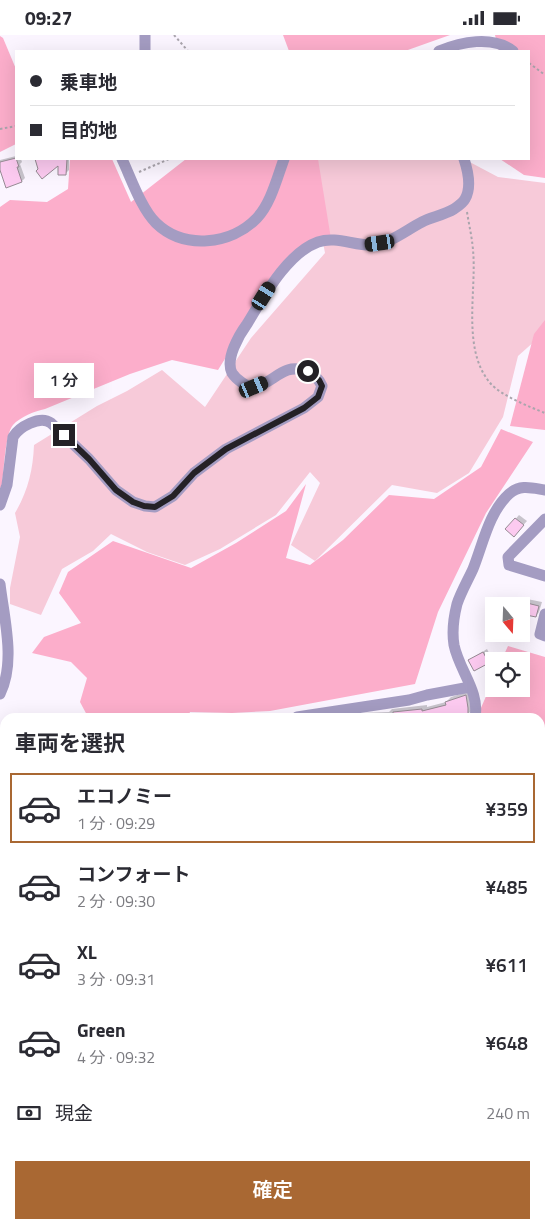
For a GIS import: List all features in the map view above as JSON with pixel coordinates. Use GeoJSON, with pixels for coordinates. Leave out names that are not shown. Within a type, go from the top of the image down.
{"type":"FeatureCollection","features":[{"type":"Feature","properties":{"kind":"street"},"geometry":{"type":"LineString","coordinates":[[144,35],[145,50]]}},
{"type":"Feature","properties":{"kind":"street"},"geometry":{"type":"LineString","coordinates":[[442,50],[470,41],[486,41],[507,46],[512,50]]}},
{"type":"Feature","properties":{"kind":"street"},"geometry":{"type":"LineString","coordinates":[[122,160],[146,210],[155,223],[168,233],[181,239],[213,241],[242,229],[257,218],[272,192],[284,160]]}},
{"type":"Feature","properties":{"kind":"street"},"geometry":{"type":"LineString","coordinates":[[0,505],[8,485],[13,437],[24,427],[41,420],[47,420],[51,423],[89,459],[116,490],[133,502],[155,507],[173,496],[194,473],[226,449],[304,408],[318,397],[322,386],[319,380],[308,371],[297,368],[287,370],[254,387],[239,380],[232,373],[232,352],[239,336],[273,281],[301,252],[317,242],[331,239],[370,245],[380,243],[394,238],[423,221],[454,209],[465,200],[468,192],[469,174],[464,160]]}},
{"type":"Feature","properties":{"kind":"street"},"geometry":{"type":"LineString","coordinates":[[475,713],[476,702],[454,645],[454,620],[457,603],[495,511],[510,493],[522,487],[545,490]]}},
{"type":"Feature","properties":{"kind":"street"},"geometry":{"type":"LineString","coordinates":[[545,519],[508,557],[510,565],[545,576]]}},
{"type":"Feature","properties":{"kind":"street"},"geometry":{"type":"LineString","coordinates":[[0,584],[8,650],[5,681],[0,694]]}},
{"type":"Feature","properties":{"kind":"street"},"geometry":{"type":"LineString","coordinates":[[545,614],[540,634],[545,636]]}},
{"type":"Feature","properties":{"kind":"street"},"geometry":{"type":"LineString","coordinates":[[323,713],[409,700],[470,687]]}},
{"type":"Feature","properties":{"kind":"path"},"geometry":{"type":"LineString","coordinates":[[174,35],[187,50]]}},
{"type":"Feature","properties":{"kind":"path"},"geometry":{"type":"LineString","coordinates":[[530,64],[545,75]]}},
{"type":"Feature","properties":{"kind":"path"},"geometry":{"type":"LineString","coordinates":[[0,129],[15,125]]}},
{"type":"Feature","properties":{"kind":"path"},"geometry":{"type":"LineString","coordinates":[[130,176],[168,160]]}},
{"type":"Feature","properties":{"kind":"path"},"geometry":{"type":"LineString","coordinates":[[465,200],[474,251],[474,345],[483,370],[492,385],[516,400],[545,413]]}},
{"type":"Feature","properties":{"kind":"shaded area"},"geometry":{"type":"Polygon","coordinates":[[[283,35],[450,35],[408,50],[289,50],[283,35]]]}},
{"type":"Feature","properties":{"kind":"shaded area"},"geometry":{"type":"Polygon","coordinates":[[[495,35],[545,35],[545,178],[524,175],[502,160],[530,160],[530,50],[499,50],[495,35]]]}},
{"type":"Feature","properties":{"kind":"shaded area"},"geometry":{"type":"Polygon","coordinates":[[[0,36],[3,38],[15,67],[15,144],[0,152],[0,36]]]}},
{"type":"Feature","properties":{"kind":"shaded area"},"geometry":{"type":"Polygon","coordinates":[[[70,160],[112,160],[131,202],[185,160],[318,160],[331,239],[304,244],[246,325],[218,370],[172,360],[130,374],[32,413],[16,422],[8,436],[0,489],[0,207],[10,200],[47,202],[68,189],[70,160]]]}},
{"type":"Feature","properties":{"kind":"shaded area"},"geometry":{"type":"Polygon","coordinates":[[[307,160],[466,160],[498,177],[545,183],[545,332],[518,356],[503,417],[469,473],[437,493],[392,485],[315,561],[291,545],[320,483],[310,472],[276,515],[220,549],[185,565],[147,552],[111,534],[93,551],[62,569],[41,615],[10,604],[10,588],[20,537],[15,513],[29,480],[34,445],[97,406],[162,370],[205,407],[251,338],[325,253],[307,160]]]}},
{"type":"Feature","properties":{"kind":"shaded area"},"geometry":{"type":"Polygon","coordinates":[[[545,320],[545,430],[510,426],[534,334],[545,320]]]}},
{"type":"Feature","properties":{"kind":"shaded area"},"geometry":{"type":"Polygon","coordinates":[[[501,429],[533,442],[486,513],[438,612],[415,684],[270,711],[232,713],[86,713],[80,702],[87,678],[71,662],[32,653],[44,637],[81,623],[59,593],[68,572],[113,541],[191,568],[236,543],[286,511],[306,484],[286,558],[310,565],[343,540],[389,495],[434,499],[481,467],[501,429]]]}},
{"type":"Feature","properties":{"kind":"shaded area"},"geometry":{"type":"Polygon","coordinates":[[[508,646],[528,652],[505,652],[508,646]]]}},
{"type":"Feature","properties":{"kind":"shaded area"},"geometry":{"type":"Polygon","coordinates":[[[530,653],[545,657],[545,713],[479,713],[486,697],[530,697],[530,653]]]}},
{"type":"Feature","properties":{"kind":"building"},"geometry":{"type":"Polygon","coordinates":[[[15,158],[22,182],[6,188],[0,170],[0,162],[15,158]]]}},
{"type":"Feature","properties":{"kind":"building"},"geometry":{"type":"Polygon","coordinates":[[[35,160],[67,160],[66,175],[58,175],[58,166],[42,179],[36,171],[38,169],[35,160]]]}},
{"type":"Feature","properties":{"kind":"building"},"geometry":{"type":"Polygon","coordinates":[[[515,518],[524,525],[514,537],[505,529],[515,518]]]}},
{"type":"Feature","properties":{"kind":"building"},"geometry":{"type":"Polygon","coordinates":[[[530,604],[539,606],[536,617],[530,616],[530,604]]]}},
{"type":"Feature","properties":{"kind":"building"},"geometry":{"type":"Polygon","coordinates":[[[483,652],[485,665],[474,671],[468,660],[483,652]]]}},
{"type":"Feature","properties":{"kind":"building"},"geometry":{"type":"Polygon","coordinates":[[[466,695],[468,713],[393,713],[422,709],[422,711],[446,705],[445,702],[466,695]]]}},
{"type":"Feature","properties":{"kind":"route"},"geometry":{"type":"LineString","coordinates":[[64,435],[89,459],[116,490],[133,502],[155,507],[173,496],[194,473],[226,449],[304,408],[318,397],[322,386],[319,380],[308,371]]}}]}
